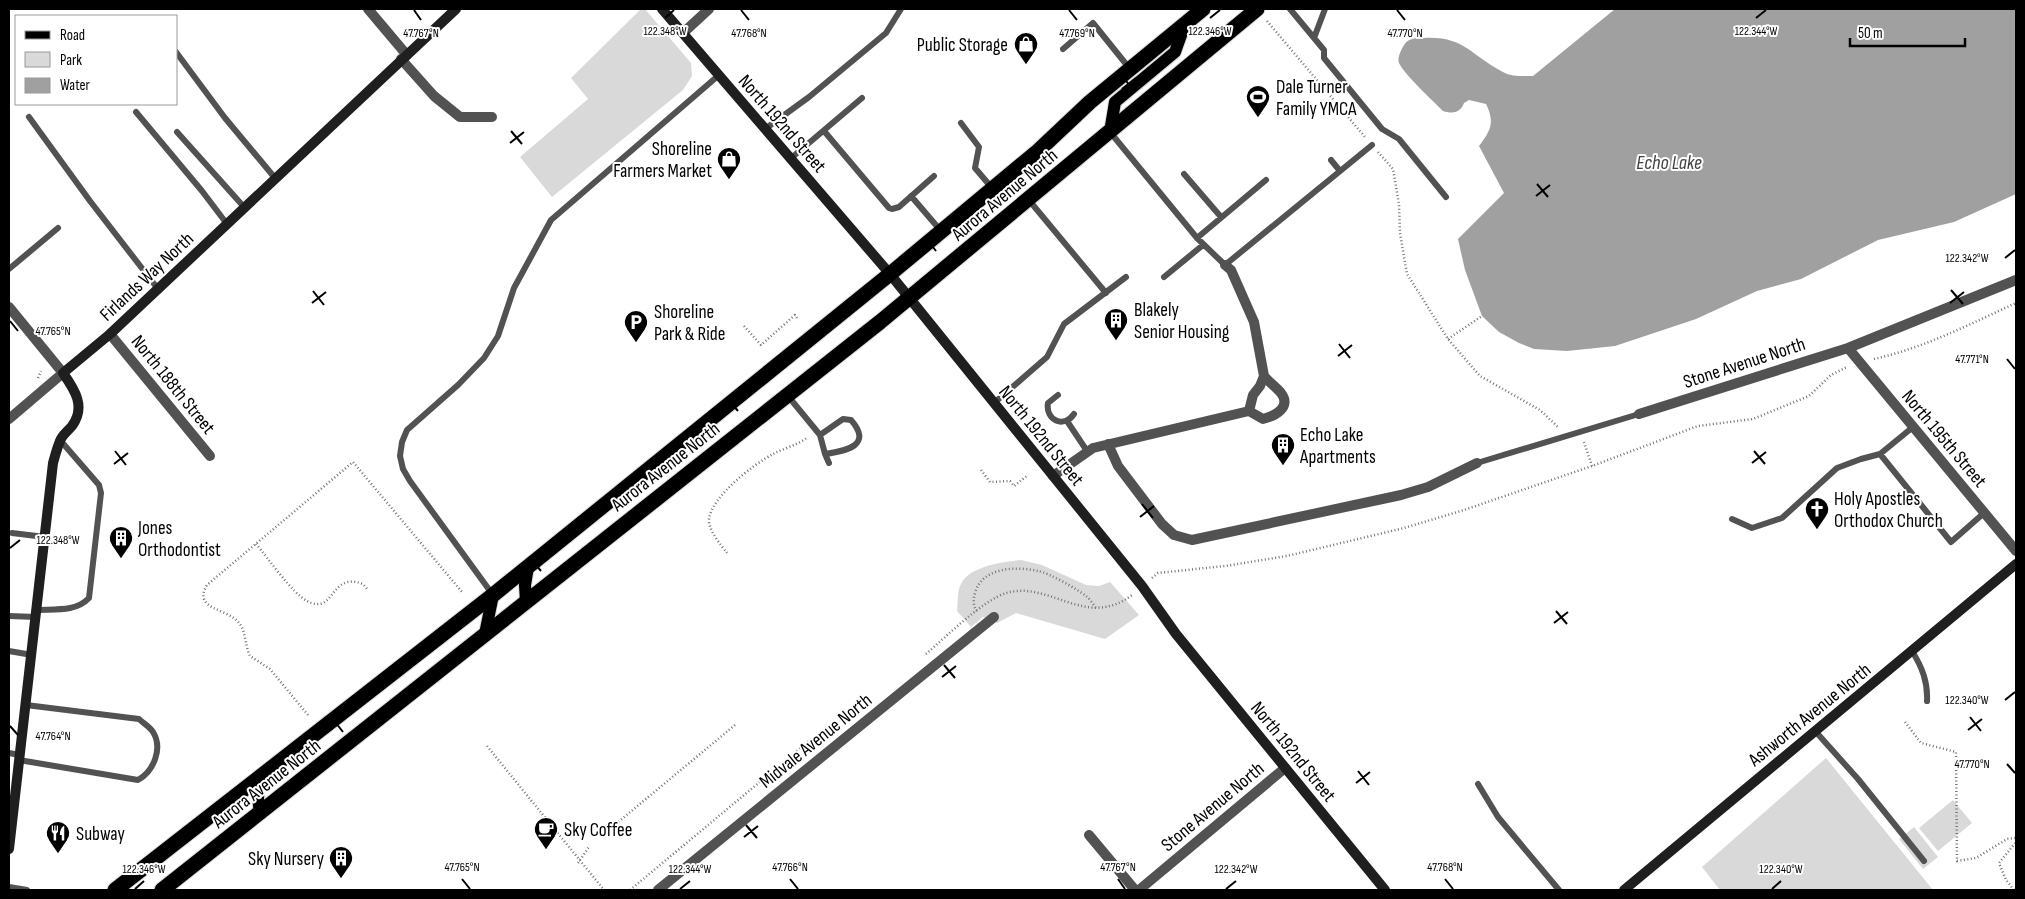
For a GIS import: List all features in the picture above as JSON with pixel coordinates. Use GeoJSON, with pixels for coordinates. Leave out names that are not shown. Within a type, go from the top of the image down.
{"type":"FeatureCollection","features":[{"type":"Feature","properties":{"kind":"highway","name":"Aurora Avenue North"},"geometry":{"type":"LineString","coordinates":[[115,890],[493,595],[890,274],[1038,151],[1090,102],[1203,9]]}},
{"type":"Feature","properties":{"kind":"highway","name":"Aurora Avenue North"},"geometry":{"type":"LineString","coordinates":[[162,890],[909,298],[1257,9]]}},
{"type":"Feature","properties":{"kind":"main road"},"geometry":{"type":"LineString","coordinates":[[1110,132],[1115,102],[1175,52],[1185,24]]}},
{"type":"Feature","properties":{"kind":"main road"},"geometry":{"type":"LineString","coordinates":[[526,602],[525,586],[528,567]]}},
{"type":"Feature","properties":{"kind":"main road"},"geometry":{"type":"LineString","coordinates":[[485,634],[490,618],[493,595]]}},
{"type":"Feature","properties":{"kind":"main road"},"geometry":{"type":"LineString","coordinates":[[259,778],[258,798],[260,812]]}},
{"type":"Feature","properties":{"kind":"street"},"geometry":{"type":"LineString","coordinates":[[368,9],[434,96],[460,117],[492,117]]}},
{"type":"Feature","properties":{"kind":"street","name":"Firlands Way North"},"geometry":{"type":"LineString","coordinates":[[63,373],[110,334],[456,9]]}},
{"type":"Feature","properties":{"kind":"street","name":"North 192nd Street"},"geometry":{"type":"LineString","coordinates":[[662,9],[890,274],[1142,586],[1176,634],[1385,890]]}},
{"type":"Feature","properties":{"kind":"street"},"geometry":{"type":"LineString","coordinates":[[683,33],[709,9]]}},
{"type":"Feature","properties":{"kind":"street"},"geometry":{"type":"LineString","coordinates":[[1225,265],[1231,270],[1254,322],[1264,376],[1260,386],[1253,395],[1249,411]]}},
{"type":"Feature","properties":{"kind":"street","name":"Stone Avenue North"},"geometry":{"type":"LineString","coordinates":[[1639,414],[1848,348],[2016,280]]}},
{"type":"Feature","properties":{"kind":"street"},"geometry":{"type":"LineString","coordinates":[[9,306],[76,390],[80,404],[74,424],[60,440],[53,464],[20,758],[13,783],[9,850]]}},
{"type":"Feature","properties":{"kind":"street","name":"North 188th Street"},"geometry":{"type":"LineString","coordinates":[[110,334],[210,456]]}},
{"type":"Feature","properties":{"kind":"street","name":"North 195th Street"},"geometry":{"type":"LineString","coordinates":[[1848,348],[2016,551]]}},
{"type":"Feature","properties":{"kind":"street"},"geometry":{"type":"LineString","coordinates":[[9,419],[63,373]]}},
{"type":"Feature","properties":{"kind":"street"},"geometry":{"type":"LineString","coordinates":[[1053,476],[1093,448],[1249,411],[1263,419],[1274,417],[1283,409],[1285,402],[1281,394],[1264,376]]}},
{"type":"Feature","properties":{"kind":"street"},"geometry":{"type":"LineString","coordinates":[[1108,444],[1118,466],[1162,524],[1174,535],[1192,540],[1419,490],[1477,464]]}},
{"type":"Feature","properties":{"kind":"street","name":"Ashworth Avenue North"},"geometry":{"type":"LineString","coordinates":[[1624,890],[2016,564]]}},
{"type":"Feature","properties":{"kind":"street","name":"Midvale Avenue North"},"geometry":{"type":"LineString","coordinates":[[658,890],[994,617]]}},
{"type":"Feature","properties":{"kind":"street","name":"Stone Avenue North"},"geometry":{"type":"LineString","coordinates":[[1139,890],[1285,768]]}},
{"type":"Feature","properties":{"kind":"street"},"geometry":{"type":"LineString","coordinates":[[1089,835],[1135,890]]}},
{"type":"Feature","properties":{"kind":"lane"},"geometry":{"type":"LineString","coordinates":[[765,129],[809,97],[886,32],[901,9]]}},
{"type":"Feature","properties":{"kind":"lane"},"geometry":{"type":"LineString","coordinates":[[1290,9],[1324,50],[1324,58],[1382,129],[1399,139],[1446,197]]}},
{"type":"Feature","properties":{"kind":"lane"},"geometry":{"type":"LineString","coordinates":[[1314,38],[1325,9]]}},
{"type":"Feature","properties":{"kind":"lane"},"geometry":{"type":"LineString","coordinates":[[1063,49],[1093,23],[1130,69]]}},
{"type":"Feature","properties":{"kind":"lane"},"geometry":{"type":"LineString","coordinates":[[178,55],[225,118],[275,178]]}},
{"type":"Feature","properties":{"kind":"lane"},"geometry":{"type":"LineString","coordinates":[[493,595],[410,481],[402,462],[402,442],[407,430],[416,420],[458,385],[484,358],[498,336],[514,288],[551,220],[719,75]]}},
{"type":"Feature","properties":{"kind":"lane"},"geometry":{"type":"LineString","coordinates":[[790,158],[862,98]]}},
{"type":"Feature","properties":{"kind":"lane"},"geometry":{"type":"LineString","coordinates":[[136,112],[227,224]]}},
{"type":"Feature","properties":{"kind":"lane"},"geometry":{"type":"LineString","coordinates":[[29,116],[90,201],[158,289]]}},
{"type":"Feature","properties":{"kind":"lane"},"geometry":{"type":"LineString","coordinates":[[961,123],[979,147],[975,168],[992,189]]}},
{"type":"Feature","properties":{"kind":"lane"},"geometry":{"type":"LineString","coordinates":[[824,131],[889,208],[899,207],[934,176]]}},
{"type":"Feature","properties":{"kind":"lane"},"geometry":{"type":"LineString","coordinates":[[177,132],[244,207]]}},
{"type":"Feature","properties":{"kind":"lane"},"geometry":{"type":"LineString","coordinates":[[1110,132],[1203,245],[1225,265],[1372,145]]}},
{"type":"Feature","properties":{"kind":"lane"},"geometry":{"type":"LineString","coordinates":[[1331,160],[1340,171]]}},
{"type":"Feature","properties":{"kind":"lane"},"geometry":{"type":"LineString","coordinates":[[1184,174],[1221,217]]}},
{"type":"Feature","properties":{"kind":"lane"},"geometry":{"type":"LineString","coordinates":[[1197,238],[1266,180]]}},
{"type":"Feature","properties":{"kind":"lane"},"geometry":{"type":"LineString","coordinates":[[911,196],[942,231]]}},
{"type":"Feature","properties":{"kind":"lane"},"geometry":{"type":"LineString","coordinates":[[1028,199],[1106,292]]}},
{"type":"Feature","properties":{"kind":"lane"},"geometry":{"type":"LineString","coordinates":[[9,269],[58,228]]}},
{"type":"Feature","properties":{"kind":"lane"},"geometry":{"type":"LineString","coordinates":[[1164,277],[1203,245]]}},
{"type":"Feature","properties":{"kind":"lane"},"geometry":{"type":"LineString","coordinates":[[994,403],[1048,357],[1064,324],[1126,277]]}},
{"type":"Feature","properties":{"kind":"lane"},"geometry":{"type":"LineString","coordinates":[[1058,394],[1048,403],[1048,412],[1054,420],[1067,421],[1074,414]]}},
{"type":"Feature","properties":{"kind":"lane"},"geometry":{"type":"LineString","coordinates":[[787,395],[818,433],[829,463]]}},
{"type":"Feature","properties":{"kind":"lane","name":"Stone Avenue North"},"geometry":{"type":"LineString","coordinates":[[1477,464],[1639,414]]}},
{"type":"Feature","properties":{"kind":"lane"},"geometry":{"type":"LineString","coordinates":[[818,433],[843,419],[851,420],[859,429],[861,437],[859,442],[845,449],[825,454]]}},
{"type":"Feature","properties":{"kind":"lane"},"geometry":{"type":"LineString","coordinates":[[1067,421],[1087,451]]}},
{"type":"Feature","properties":{"kind":"lane"},"geometry":{"type":"LineString","coordinates":[[1732,519],[1752,528],[1782,518],[1837,468],[1880,454],[1913,427]]}},
{"type":"Feature","properties":{"kind":"lane"},"geometry":{"type":"LineString","coordinates":[[9,616],[75,608],[83,605],[89,598],[102,493],[99,486],[60,440]]}},
{"type":"Feature","properties":{"kind":"lane"},"geometry":{"type":"LineString","coordinates":[[1880,454],[1951,542],[1984,513]]}},
{"type":"Feature","properties":{"kind":"lane"},"geometry":{"type":"LineString","coordinates":[[12,533],[45,537]]}},
{"type":"Feature","properties":{"kind":"lane"},"geometry":{"type":"LineString","coordinates":[[9,651],[32,654]]}},
{"type":"Feature","properties":{"kind":"lane"},"geometry":{"type":"LineString","coordinates":[[1912,651],[1922,670],[1927,688],[1927,701]]}},
{"type":"Feature","properties":{"kind":"lane"},"geometry":{"type":"LineString","coordinates":[[9,753],[20,758],[138,780],[144,777],[153,766],[156,754],[156,737],[152,730],[138,719],[26,705]]}},
{"type":"Feature","properties":{"kind":"lane"},"geometry":{"type":"LineString","coordinates":[[1816,732],[1849,769],[1924,861]]}},
{"type":"Feature","properties":{"kind":"lane"},"geometry":{"type":"LineString","coordinates":[[1478,784],[1498,817],[1559,890]]}},
{"type":"Feature","properties":{"kind":"lane"},"geometry":{"type":"LineString","coordinates":[[9,887],[26,890]]}},
{"type":"Feature","properties":{"kind":"path"},"geometry":{"type":"LineString","coordinates":[[1270,25],[1392,169],[1399,204],[1400,232],[1408,274],[1448,339],[1480,376],[1540,410],[1559,426],[1561,439]]}},
{"type":"Feature","properties":{"kind":"path"},"geometry":{"type":"LineString","coordinates":[[1152,578],[1158,573],[1225,566],[1288,556],[1404,528],[1464,510],[1592,466],[1698,426],[1753,420],[1808,396],[1831,375],[1859,362],[1897,354],[1930,342],[2016,303]]}},
{"type":"Feature","properties":{"kind":"path"},"geometry":{"type":"LineString","coordinates":[[744,326],[761,345],[795,316],[797,318]]}},
{"type":"Feature","properties":{"kind":"path"},"geometry":{"type":"LineString","coordinates":[[1448,339],[1482,316]]}},
{"type":"Feature","properties":{"kind":"path"},"geometry":{"type":"LineString","coordinates":[[39,379],[41,371]]}},
{"type":"Feature","properties":{"kind":"path"},"geometry":{"type":"LineString","coordinates":[[727,553],[710,524],[709,518],[725,492],[761,461],[818,433]]}},
{"type":"Feature","properties":{"kind":"path"},"geometry":{"type":"LineString","coordinates":[[1581,433],[1592,466]]}},
{"type":"Feature","properties":{"kind":"path"},"geometry":{"type":"LineString","coordinates":[[308,715],[270,669],[250,656],[240,624],[228,613],[211,607],[203,598],[207,586],[353,462],[462,592]]}},
{"type":"Feature","properties":{"kind":"path"},"geometry":{"type":"LineString","coordinates":[[981,470],[990,482],[1010,482],[1014,486],[1028,475]]}},
{"type":"Feature","properties":{"kind":"path"},"geometry":{"type":"LineString","coordinates":[[256,544],[301,596],[311,602],[324,603],[329,600],[342,583],[362,584],[368,590]]}},
{"type":"Feature","properties":{"kind":"path"},"geometry":{"type":"LineString","coordinates":[[977,611],[974,606],[974,595],[978,584],[998,571],[1009,568],[1040,571],[1086,596],[1096,608]]}},
{"type":"Feature","properties":{"kind":"path"},"geometry":{"type":"LineString","coordinates":[[921,658],[977,611],[1006,593],[1026,591],[1077,606],[1096,608],[1116,604],[1130,597]]}},
{"type":"Feature","properties":{"kind":"path"},"geometry":{"type":"LineString","coordinates":[[630,890],[810,741],[862,707]]}},
{"type":"Feature","properties":{"kind":"path"},"geometry":{"type":"LineString","coordinates":[[1905,722],[1921,743],[1956,752],[1958,861],[1976,858],[2007,839],[2016,838]]}},
{"type":"Feature","properties":{"kind":"path"},"geometry":{"type":"LineString","coordinates":[[604,834],[735,725]]}},
{"type":"Feature","properties":{"kind":"path"},"geometry":{"type":"LineString","coordinates":[[487,746],[604,890]]}},
{"type":"Feature","properties":{"kind":"path"},"geometry":{"type":"LineString","coordinates":[[2014,890],[2006,880],[1998,863],[2016,842]]}},
{"type":"Feature","properties":{"kind":"path"},"geometry":{"type":"LineString","coordinates":[[580,862],[589,846]]}},
{"type":"Feature","properties":{"kind":"green space"},"geometry":{"type":"Polygon","coordinates":[[[641,9],[645,9],[691,63],[692,76],[683,90],[552,197],[520,157],[588,99],[571,78],[641,9]]]}},
{"type":"Feature","properties":{"kind":"green space"},"geometry":{"type":"Polygon","coordinates":[[[1021,560],[1042,565],[1086,585],[1099,586],[1110,582],[1139,615],[1105,639],[1016,613],[997,623],[983,617],[971,627],[957,611],[959,590],[965,578],[979,569],[988,566],[1021,560]]]}},
{"type":"Feature","properties":{"kind":"green space"},"geometry":{"type":"Polygon","coordinates":[[[1826,758],[1933,890],[1720,890],[1702,867],[1826,758]]]}},
{"type":"Feature","properties":{"kind":"green space"},"geometry":{"type":"Polygon","coordinates":[[[1953,800],[1972,823],[1938,851],[1919,828],[1953,800]]]}},
{"type":"Feature","properties":{"kind":"green space"},"geometry":{"type":"Polygon","coordinates":[[[1914,827],[1938,857],[1923,869],[1899,839],[1914,827]]]}},
{"type":"Feature","properties":{"kind":"water","name":"Echo Lake"},"geometry":{"type":"Polygon","coordinates":[[[1615,9],[2016,9],[2016,194],[1954,222],[1878,240],[1801,279],[1757,291],[1696,319],[1615,346],[1567,351],[1534,349],[1519,343],[1499,332],[1482,316],[1465,270],[1458,239],[1504,193],[1479,146],[1489,130],[1491,121],[1489,110],[1486,104],[1469,100],[1456,112],[1443,111],[1402,68],[1399,63],[1399,56],[1404,45],[1410,40],[1438,38],[1449,40],[1467,48],[1506,74],[1533,76],[1615,9]]]}},
{"type":"Feature","properties":{"kind":"place","name":"Public Storage"},"geometry":{"type":"Point","coordinates":[1026,65]}},
{"type":"Feature","properties":{"kind":"place","name":"Dale Turner Family YMCA"},"geometry":{"type":"Point","coordinates":[1258,118]}},
{"type":"Feature","properties":{"kind":"place","name":"Shoreline Farmers Market"},"geometry":{"type":"Point","coordinates":[729,180]}},
{"type":"Feature","properties":{"kind":"place","name":"Blakely Senior Housing"},"geometry":{"type":"Point","coordinates":[1116,341]}},
{"type":"Feature","properties":{"kind":"place","name":"Shoreline Park & Ride"},"geometry":{"type":"Point","coordinates":[636,343]}},
{"type":"Feature","properties":{"kind":"place","name":"Echo Lake Apartments"},"geometry":{"type":"Point","coordinates":[1283,466]}},
{"type":"Feature","properties":{"kind":"place","name":"Holy Apostles Orthodox Church"},"geometry":{"type":"Point","coordinates":[1817,530]}},
{"type":"Feature","properties":{"kind":"place","name":"Jones Orthodontist"},"geometry":{"type":"Point","coordinates":[121,559]}},
{"type":"Feature","properties":{"kind":"place","name":"Sky Coffee"},"geometry":{"type":"Point","coordinates":[546,850]}},
{"type":"Feature","properties":{"kind":"place","name":"Subway"},"geometry":{"type":"Point","coordinates":[58,854]}},
{"type":"Feature","properties":{"kind":"place","name":"Sky Nursery"},"geometry":{"type":"Point","coordinates":[341,879]}}]}
